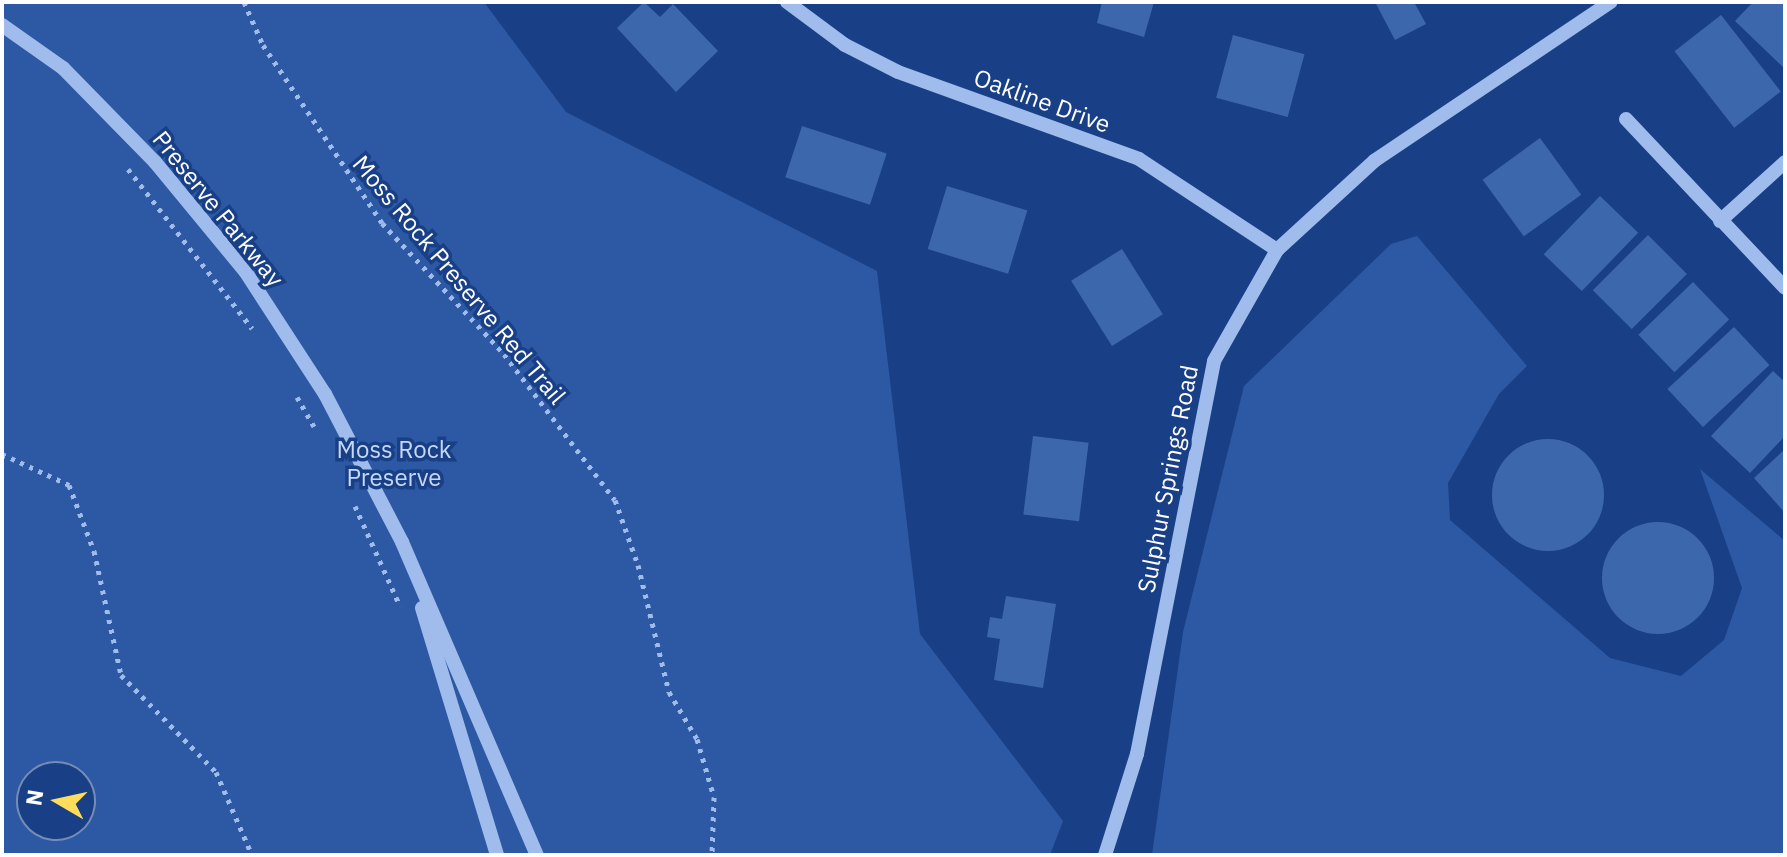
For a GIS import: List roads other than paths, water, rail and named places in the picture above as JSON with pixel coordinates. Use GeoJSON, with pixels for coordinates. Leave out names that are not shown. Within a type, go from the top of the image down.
{"type":"FeatureCollection","features":[{"type":"Feature","properties":{"kind":"street","name":"Oakline Drive"},"geometry":{"type":"LineString","coordinates":[[787,2],[845,45],[898,72],[1139,159],[1277,250]]}},
{"type":"Feature","properties":{"kind":"street","name":"Sulphur Springs Road"},"geometry":{"type":"LineString","coordinates":[[1105,855],[1137,754],[1214,361],[1277,250],[1374,161],[1611,2]]}},
{"type":"Feature","properties":{"kind":"street","name":"Preserve Parkway"},"geometry":{"type":"LineString","coordinates":[[2,25],[63,68],[155,162],[245,271],[325,394],[402,542],[537,855]]}},
{"type":"Feature","properties":{"kind":"street"},"geometry":{"type":"LineString","coordinates":[[1626,119],[1785,288]]}},
{"type":"Feature","properties":{"kind":"street"},"geometry":{"type":"LineString","coordinates":[[1720,221],[1785,162]]}},
{"type":"Feature","properties":{"kind":"street","name":"Preserve Parkway"},"geometry":{"type":"LineString","coordinates":[[402,542],[497,855]]}},
{"type":"Feature","properties":{"kind":"park label","name":"Moss Rock Preserve"},"geometry":{"type":"Point","coordinates":[394,464]}}]}
